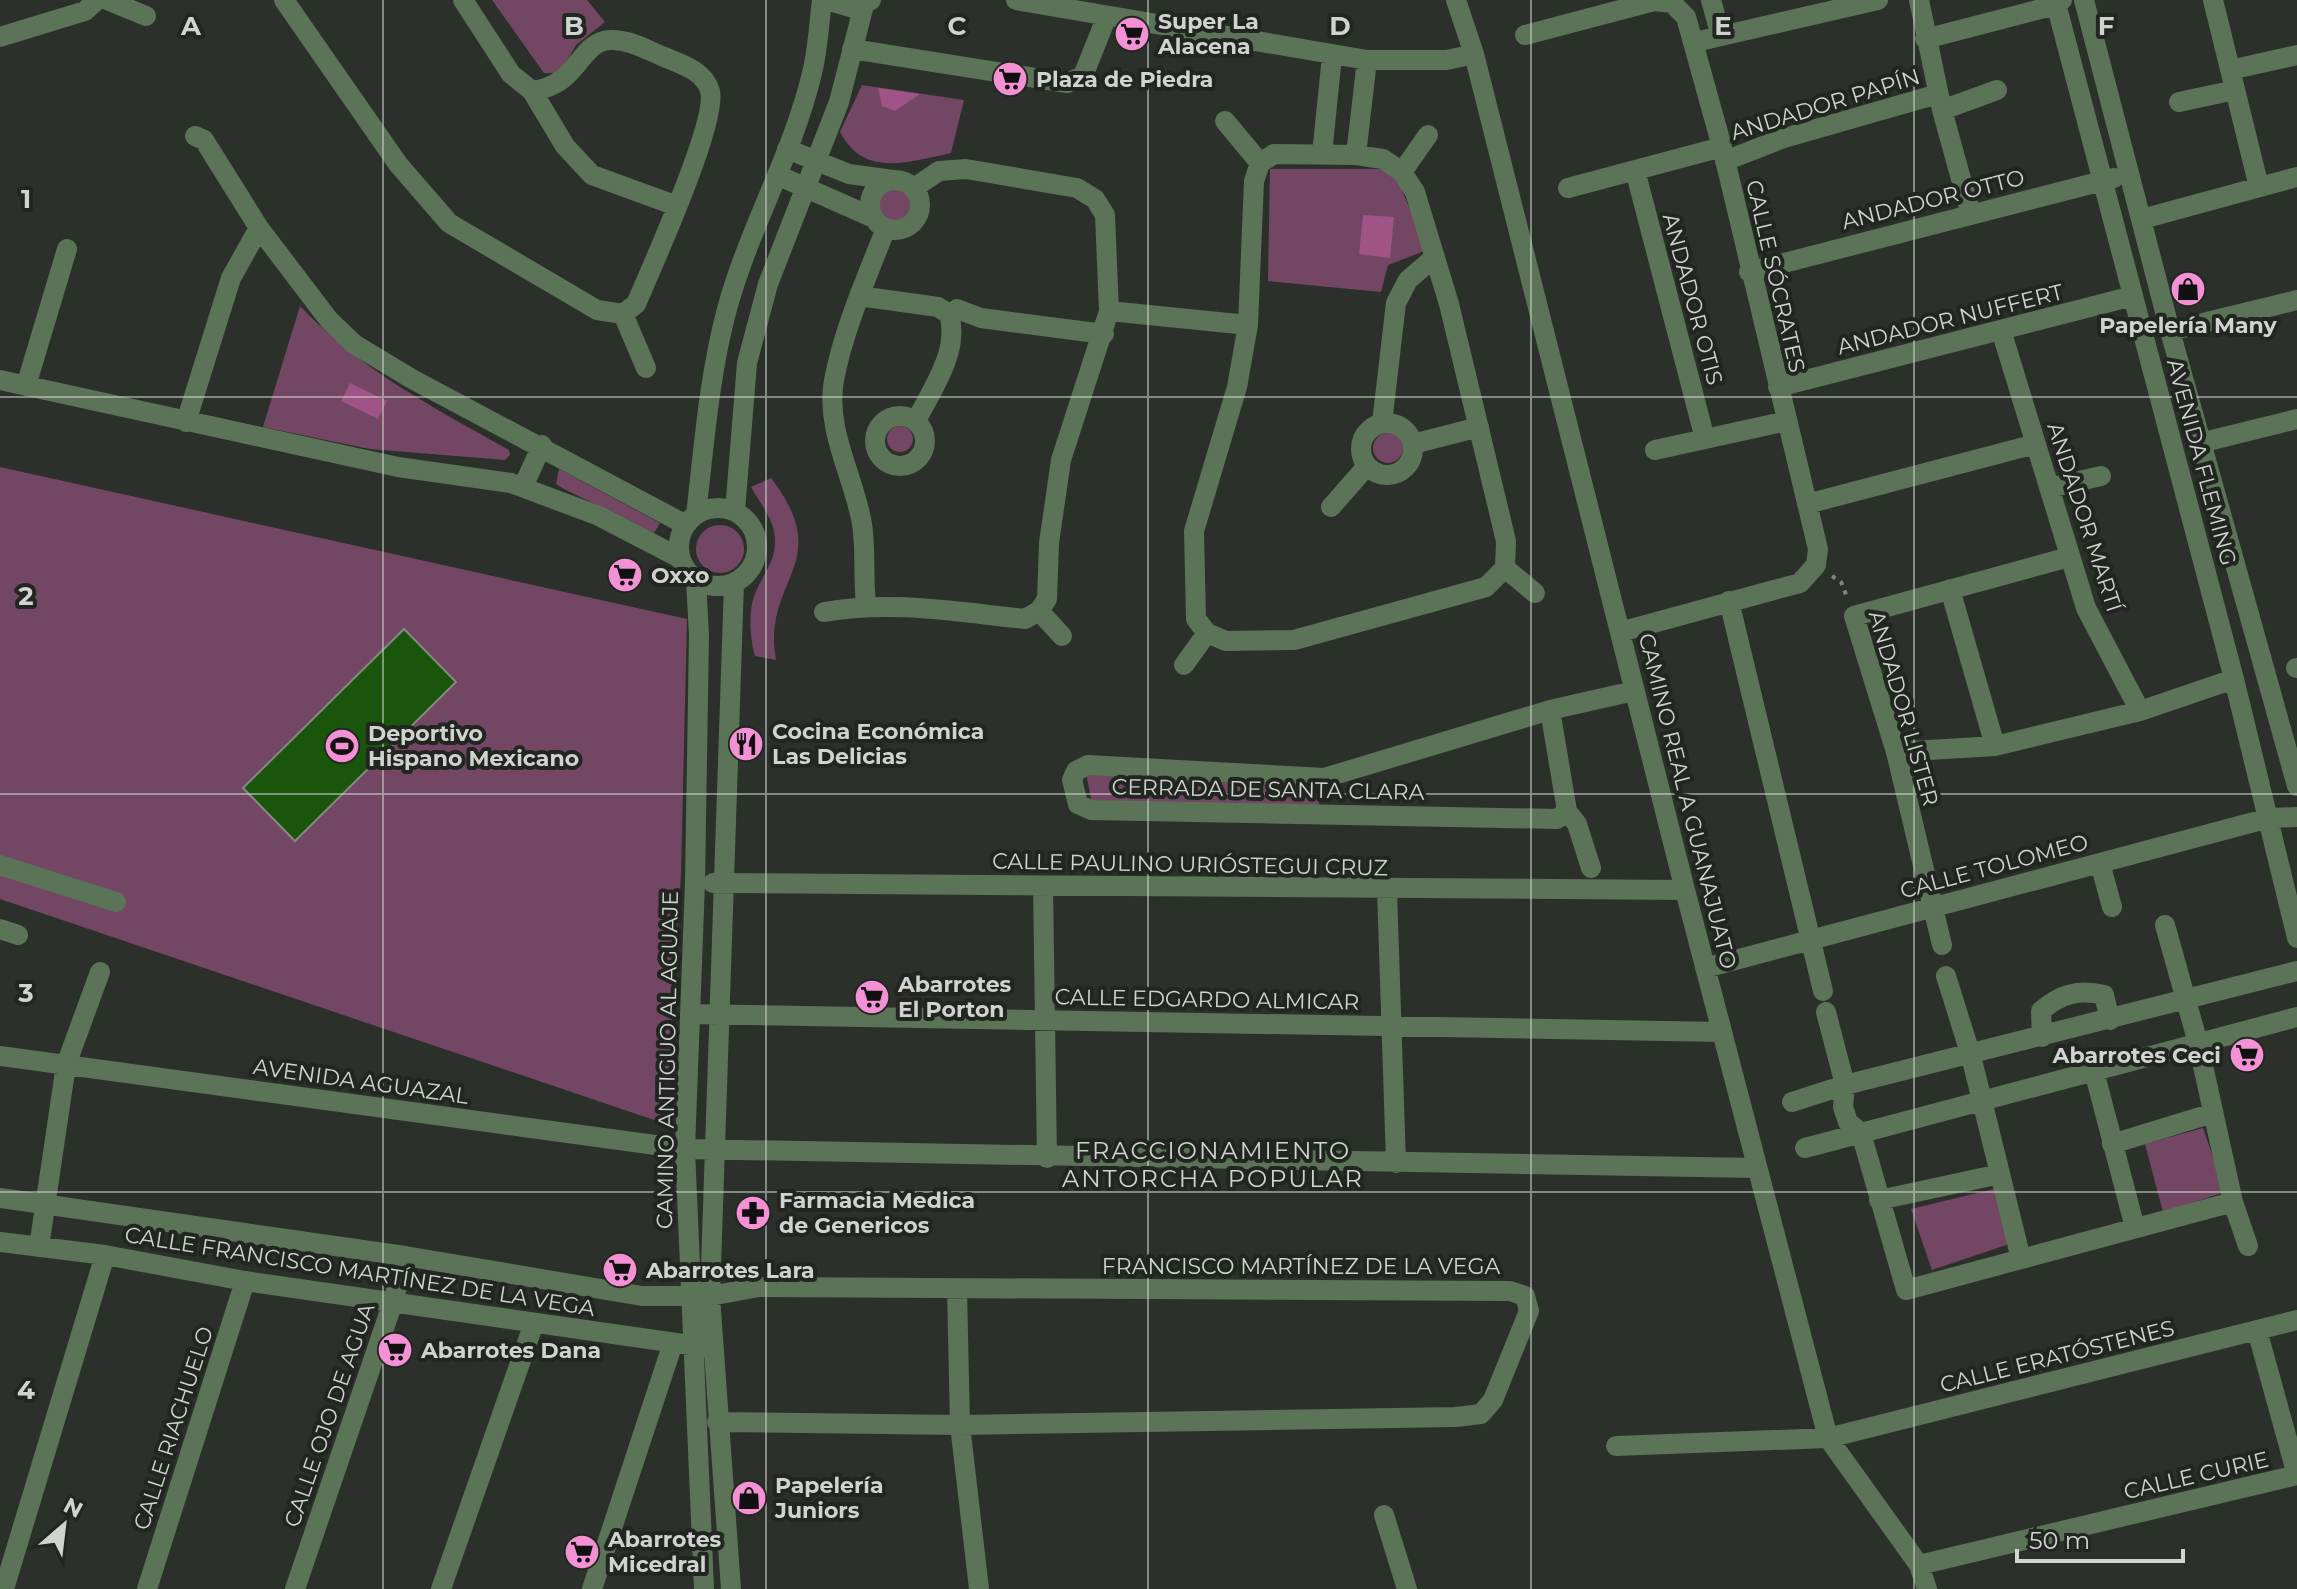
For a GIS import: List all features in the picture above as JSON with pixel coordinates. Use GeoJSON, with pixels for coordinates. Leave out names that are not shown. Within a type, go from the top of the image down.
{"type":"FeatureCollection","features":[{"type":"Feature","properties":{"kind":"street"},"geometry":{"type":"LineString","coordinates":[[0,37],[85,11],[97,0]]}},
{"type":"Feature","properties":{"kind":"street"},"geometry":{"type":"LineString","coordinates":[[107,0],[146,16]]}},
{"type":"Feature","properties":{"kind":"street"},"geometry":{"type":"LineString","coordinates":[[284,0],[398,164],[449,223],[597,310],[623,314],[636,304],[677,206],[708,115],[710,91],[697,71],[626,41],[608,40],[593,45],[576,69],[554,88],[532,91]]}},
{"type":"Feature","properties":{"kind":"street"},"geometry":{"type":"LineString","coordinates":[[463,0],[511,74],[532,91],[565,146],[592,175],[677,206]]}},
{"type":"Feature","properties":{"kind":"street"},"geometry":{"type":"LineString","coordinates":[[691,520],[710,391],[727,310],[749,240],[787,149],[812,72],[824,0],[842,7],[867,2],[839,102],[768,284],[747,363],[735,511]]}},
{"type":"Feature","properties":{"kind":"street"},"geometry":{"type":"LineString","coordinates":[[1016,0],[1332,56],[1367,60],[1447,60],[1474,54]]}},
{"type":"Feature","properties":{"kind":"street","name":"CAMINO REAL A GUANAJUATO"},"geometry":{"type":"LineString","coordinates":[[1456,0],[1474,54],[1756,1168],[1828,1438],[1919,1565],[1927,1589]]}},
{"type":"Feature","properties":{"kind":"street"},"geometry":{"type":"LineString","coordinates":[[1711,0],[1721,36]]}},
{"type":"Feature","properties":{"kind":"street"},"geometry":{"type":"LineString","coordinates":[[1695,42],[1878,0]]}},
{"type":"Feature","properties":{"kind":"street"},"geometry":{"type":"LineString","coordinates":[[1919,0],[1940,102],[1971,215]]}},
{"type":"Feature","properties":{"kind":"street","name":"AVENIDA FLEMING"},"geometry":{"type":"LineString","coordinates":[[2084,0],[2200,443],[2297,786]]}},
{"type":"Feature","properties":{"kind":"street"},"geometry":{"type":"LineString","coordinates":[[2213,0],[2259,187]]}},
{"type":"Feature","properties":{"kind":"street","name":"CALLE SÓCRATES"},"geometry":{"type":"LineString","coordinates":[[1586,9],[1654,1],[1672,3],[1686,17],[1724,154],[1749,272],[1818,549],[1816,565]]}},
{"type":"Feature","properties":{"kind":"street"},"geometry":{"type":"LineString","coordinates":[[1925,39],[2058,2]]}},
{"type":"Feature","properties":{"kind":"street","name":"AVENIDA FLEMING"},"geometry":{"type":"LineString","coordinates":[[2058,2],[2102,181],[2234,679],[2297,938]]}},
{"type":"Feature","properties":{"kind":"street"},"geometry":{"type":"LineString","coordinates":[[1525,35],[1586,9]]}},
{"type":"Feature","properties":{"kind":"street"},"geometry":{"type":"LineString","coordinates":[[852,49],[1067,83],[1083,76],[1107,16]]}},
{"type":"Feature","properties":{"kind":"street"},"geometry":{"type":"LineString","coordinates":[[2179,102],[2297,55]]}},
{"type":"Feature","properties":{"kind":"street"},"geometry":{"type":"LineString","coordinates":[[1322,154],[1332,56]]}},
{"type":"Feature","properties":{"kind":"street"},"geometry":{"type":"LineString","coordinates":[[1356,155],[1367,60]]}},
{"type":"Feature","properties":{"kind":"street","name":"ANDADOR PAPÍN"},"geometry":{"type":"LineString","coordinates":[[1568,188],[1635,170],[1724,154],[1997,90]]}},
{"type":"Feature","properties":{"kind":"street"},"geometry":{"type":"LineString","coordinates":[[1225,121],[1260,163]]}},
{"type":"Feature","properties":{"kind":"street"},"geometry":{"type":"LineString","coordinates":[[1402,172],[1428,135]]}},
{"type":"Feature","properties":{"kind":"street"},"geometry":{"type":"LineString","coordinates":[[195,136],[204,140],[259,228],[329,320],[354,344],[412,379],[691,520]]}},
{"type":"Feature","properties":{"kind":"street"},"geometry":{"type":"LineString","coordinates":[[787,149],[851,175],[894,180],[914,188]]}},
{"type":"Feature","properties":{"kind":"street"},"geometry":{"type":"LineString","coordinates":[[1274,154],[1356,155],[1383,159],[1402,172],[1415,192],[1479,427],[1506,541],[1505,568],[1486,587],[1294,640],[1226,641],[1207,633],[1196,619],[1194,531],[1237,387],[1248,325],[1254,181],[1260,163],[1274,154]]}},
{"type":"Feature","properties":{"kind":"street"},"geometry":{"type":"LineString","coordinates":[[824,612],[866,604],[1025,619],[1039,611],[1047,599],[1049,543],[1061,460],[1109,311],[1105,215],[1095,199],[1077,188],[966,169],[939,171],[914,188]]}},
{"type":"Feature","properties":{"kind":"street","name":"ANDADOR OTIS"},"geometry":{"type":"LineString","coordinates":[[1635,170],[1705,439]]}},
{"type":"Feature","properties":{"kind":"street","name":"ANDADOR OTTO"},"geometry":{"type":"LineString","coordinates":[[1749,272],[2130,174]]}},
{"type":"Feature","properties":{"kind":"street"},"geometry":{"type":"LineString","coordinates":[[777,175],[880,223],[900,229],[913,222],[920,209],[914,188]]}},
{"type":"Feature","properties":{"kind":"street"},"geometry":{"type":"LineString","coordinates":[[2142,219],[2297,177]]}},
{"type":"Feature","properties":{"kind":"street"},"geometry":{"type":"LineString","coordinates":[[866,604],[860,515],[855,489],[834,428],[834,382],[880,223],[872,196],[880,185],[894,180]]}},
{"type":"Feature","properties":{"kind":"street"},"geometry":{"type":"LineString","coordinates":[[186,422],[231,278],[259,228]]}},
{"type":"Feature","properties":{"kind":"street"},"geometry":{"type":"LineString","coordinates":[[26,386],[67,249]]}},
{"type":"Feature","properties":{"kind":"street"},"geometry":{"type":"LineString","coordinates":[[1382,423],[1396,303],[1408,280],[1435,257]]}},
{"type":"Feature","properties":{"kind":"street"},"geometry":{"type":"LineString","coordinates":[[859,296],[959,308],[981,318],[1104,334]]}},
{"type":"Feature","properties":{"kind":"street","name":"ANDADOR NUFFERT"},"geometry":{"type":"LineString","coordinates":[[1778,387],[2133,296]]}},
{"type":"Feature","properties":{"kind":"street"},"geometry":{"type":"LineString","coordinates":[[2170,331],[2297,300]]}},
{"type":"Feature","properties":{"kind":"street"},"geometry":{"type":"LineString","coordinates":[[916,421],[941,373],[959,308]]}},
{"type":"Feature","properties":{"kind":"street"},"geometry":{"type":"LineString","coordinates":[[1109,311],[1248,325]]}},
{"type":"Feature","properties":{"kind":"street"},"geometry":{"type":"LineString","coordinates":[[623,314],[646,368]]}},
{"type":"Feature","properties":{"kind":"street","name":"ANDADOR MARTÍ"},"geometry":{"type":"LineString","coordinates":[[2001,330],[2086,608],[2140,711]]}},
{"type":"Feature","properties":{"kind":"street"},"geometry":{"type":"LineString","coordinates":[[0,380],[398,467],[523,487],[599,516],[680,558],[696,580],[708,585],[734,583],[745,576],[757,554],[753,529],[735,511],[708,509],[691,520],[681,535],[680,558]]}},
{"type":"Feature","properties":{"kind":"street"},"geometry":{"type":"LineString","coordinates":[[2200,443],[2297,419]]}},
{"type":"Feature","properties":{"kind":"street"},"geometry":{"type":"LineString","coordinates":[[1655,450],[1787,421]]}},
{"type":"Feature","properties":{"kind":"street"},"geometry":{"type":"LineString","coordinates":[[1382,423],[1398,425],[1413,444],[1411,461],[1400,473],[1382,475],[1367,466],[1362,458],[1362,440],[1366,432],[1382,423]]}},
{"type":"Feature","properties":{"kind":"street"},"geometry":{"type":"LineString","coordinates":[[1413,444],[1479,427]]}},
{"type":"Feature","properties":{"kind":"street"},"geometry":{"type":"LineString","coordinates":[[1807,504],[2036,444]]}},
{"type":"Feature","properties":{"kind":"street"},"geometry":{"type":"LineString","coordinates":[[523,487],[542,445]]}},
{"type":"Feature","properties":{"kind":"street"},"geometry":{"type":"LineString","coordinates":[[1331,507],[1367,466]]}},
{"type":"Feature","properties":{"kind":"street"},"geometry":{"type":"LineString","coordinates":[[2049,488],[2101,476]]}},
{"type":"Feature","properties":{"kind":"street"},"geometry":{"type":"LineString","coordinates":[[1854,616],[2069,557]]}},
{"type":"Feature","properties":{"kind":"street"},"geometry":{"type":"LineString","coordinates":[[1620,632],[1800,583],[1816,565]]}},
{"type":"Feature","properties":{"kind":"street"},"geometry":{"type":"LineString","coordinates":[[1505,568],[1535,593]]}},
{"type":"Feature","properties":{"kind":"street","name":"CAMINO ANTIGUO AL AGUAJE"},"geometry":{"type":"LineString","coordinates":[[696,580],[699,635],[695,883],[685,1149],[689,1297],[682,1344],[704,1589]]}},
{"type":"Feature","properties":{"kind":"street"},"geometry":{"type":"LineString","coordinates":[[731,1589],[710,1296],[722,1013],[734,583]]}},
{"type":"Feature","properties":{"kind":"street"},"geometry":{"type":"LineString","coordinates":[[1950,589],[1995,746]]}},
{"type":"Feature","properties":{"kind":"street"},"geometry":{"type":"LineString","coordinates":[[1729,601],[1823,991]]}},
{"type":"Feature","properties":{"kind":"street"},"geometry":{"type":"LineString","coordinates":[[1039,611],[1062,636]]}},
{"type":"Feature","properties":{"kind":"street","name":"ANDADOR LISTER"},"geometry":{"type":"LineString","coordinates":[[1854,616],[1896,752],[1942,945]]}},
{"type":"Feature","properties":{"kind":"street"},"geometry":{"type":"LineString","coordinates":[[1184,665],[1207,633]]}},
{"type":"Feature","properties":{"kind":"street"},"geometry":{"type":"LineString","coordinates":[[1896,752],[1995,746],[2140,711],[2234,679]]}},
{"type":"Feature","properties":{"kind":"street","name":"CERRADA DE SANTA CLARA"},"geometry":{"type":"LineString","coordinates":[[1567,811],[1557,819],[1091,810],[1078,804],[1072,780],[1076,771],[1088,765],[1324,778],[1550,710],[1634,691]]}},
{"type":"Feature","properties":{"kind":"street"},"geometry":{"type":"LineString","coordinates":[[1550,710],[1567,811],[1577,824],[1591,868]]}},
{"type":"Feature","properties":{"kind":"street"},"geometry":{"type":"LineString","coordinates":[[1324,778],[1326,813]]}},
{"type":"Feature","properties":{"kind":"street","name":"CALLE TOLOMEO"},"geometry":{"type":"LineString","coordinates":[[1705,968],[2269,818],[2297,817]]}},
{"type":"Feature","properties":{"kind":"street"},"geometry":{"type":"LineString","coordinates":[[2100,863],[2112,907]]}},
{"type":"Feature","properties":{"kind":"street"},"geometry":{"type":"LineString","coordinates":[[0,865],[116,902]]}},
{"type":"Feature","properties":{"kind":"street","name":"CALLE PAULINO URIÓSTEGUI CRUZ"},"geometry":{"type":"LineString","coordinates":[[695,883],[1685,890]]}},
{"type":"Feature","properties":{"kind":"street"},"geometry":{"type":"LineString","coordinates":[[1043,886],[1047,1158]]}},
{"type":"Feature","properties":{"kind":"street"},"geometry":{"type":"LineString","coordinates":[[1387,890],[1396,1163]]}},
{"type":"Feature","properties":{"kind":"street"},"geometry":{"type":"LineString","coordinates":[[2165,925],[2198,1043],[2233,1202],[2248,1246]]}},
{"type":"Feature","properties":{"kind":"street"},"geometry":{"type":"LineString","coordinates":[[1792,1102],[1845,1085],[1971,1056],[2297,971]]}},
{"type":"Feature","properties":{"kind":"street"},"geometry":{"type":"LineString","coordinates":[[39,1247],[66,1065],[100,972]]}},
{"type":"Feature","properties":{"kind":"street"},"geometry":{"type":"LineString","coordinates":[[1946,976],[1971,1056],[2021,1259]]}},
{"type":"Feature","properties":{"kind":"street"},"geometry":{"type":"LineString","coordinates":[[2042,1037],[2041,1011],[2053,1000],[2083,990],[2104,995],[2110,1020]]}},
{"type":"Feature","properties":{"kind":"street"},"geometry":{"type":"LineString","coordinates":[[1826,1012],[1845,1085],[1843,1107],[1848,1122],[1861,1133],[1906,1290],[2233,1202]]}},
{"type":"Feature","properties":{"kind":"street","name":"CALLE EDGARDO ALMICAR"},"geometry":{"type":"LineString","coordinates":[[691,1014],[1722,1032]]}},
{"type":"Feature","properties":{"kind":"street"},"geometry":{"type":"LineString","coordinates":[[1805,1148],[2297,1017]]}},
{"type":"Feature","properties":{"kind":"street","name":"AVENIDA AGUAZAL"},"geometry":{"type":"LineString","coordinates":[[0,1056],[685,1149],[1047,1158],[1756,1168]]}},
{"type":"Feature","properties":{"kind":"street"},"geometry":{"type":"LineString","coordinates":[[2094,1071],[2135,1228]]}},
{"type":"Feature","properties":{"kind":"street"},"geometry":{"type":"LineString","coordinates":[[2112,1144],[2213,1113]]}},
{"type":"Feature","properties":{"kind":"street"},"geometry":{"type":"LineString","coordinates":[[1879,1200],[2000,1174]]}},
{"type":"Feature","properties":{"kind":"street","name":"CALLE FRANCISCO MARTÍNEZ DE LA VEGA"},"geometry":{"type":"LineString","coordinates":[[0,1198],[405,1256],[642,1296],[710,1296]]}},
{"type":"Feature","properties":{"kind":"street","name":"CALLE FRANCISCO MARTÍNEZ DE LA VEGA"},"geometry":{"type":"LineString","coordinates":[[0,1242],[105,1255],[245,1281],[712,1348]]}},
{"type":"Feature","properties":{"kind":"street"},"geometry":{"type":"LineString","coordinates":[[4,1589],[105,1255]]}},
{"type":"Feature","properties":{"kind":"street","name":"CALLE OJO DE AGUA"},"geometry":{"type":"LineString","coordinates":[[295,1589],[393,1302],[405,1256]]}},
{"type":"Feature","properties":{"kind":"street","name":"CALLE RIACHUELO"},"geometry":{"type":"LineString","coordinates":[[147,1589],[245,1281]]}},
{"type":"Feature","properties":{"kind":"street","name":"FRANCISCO MARTÍNEZ DE LA VEGA"},"geometry":{"type":"LineString","coordinates":[[710,1296],[759,1287],[1510,1291],[1525,1296],[1529,1311],[1493,1400],[1481,1414],[1456,1417],[960,1425],[717,1422]]}},
{"type":"Feature","properties":{"kind":"street"},"geometry":{"type":"LineString","coordinates":[[957,1289],[960,1425],[979,1589]]}},
{"type":"Feature","properties":{"kind":"street","name":"CALLE ERATÓSTENES"},"geometry":{"type":"LineString","coordinates":[[1616,1446],[1828,1438],[2297,1320]]}},
{"type":"Feature","properties":{"kind":"street"},"geometry":{"type":"LineString","coordinates":[[441,1589],[534,1323]]}},
{"type":"Feature","properties":{"kind":"street"},"geometry":{"type":"LineString","coordinates":[[2257,1330],[2297,1475]]}},
{"type":"Feature","properties":{"kind":"street"},"geometry":{"type":"LineString","coordinates":[[592,1589],[682,1344]]}},
{"type":"Feature","properties":{"kind":"street","name":"CALLE CURIE"},"geometry":{"type":"LineString","coordinates":[[1919,1565],[2297,1475]]}},
{"type":"Feature","properties":{"kind":"street"},"geometry":{"type":"LineString","coordinates":[[1384,1515],[1407,1589]]}},
{"type":"Feature","properties":{"kind":"path","name":"ANDADOR LISTER"},"geometry":{"type":"LineString","coordinates":[[1816,565],[1841,582],[1854,616]]}},
{"type":"Feature","properties":{"kind":"shaded area"},"geometry":{"type":"Polygon","coordinates":[[[492,0],[587,0],[605,22],[576,45],[560,73],[544,73],[492,0]]]}},
{"type":"Feature","properties":{"kind":"shaded area"},"geometry":{"type":"Polygon","coordinates":[[[862,85],[964,100],[951,153],[888,163],[861,156],[840,132],[862,85]]]}},
{"type":"Feature","properties":{"kind":"shaded area"},"geometry":{"type":"Polygon","coordinates":[[[878,88],[920,94],[895,111],[882,106],[878,88]]]}},
{"type":"Feature","properties":{"kind":"shaded area"},"geometry":{"type":"Polygon","coordinates":[[[1270,169],[1393,169],[1427,250],[1388,265],[1381,292],[1268,281],[1270,169]]]}},
{"type":"Feature","properties":{"kind":"shaded area"},"geometry":{"type":"Polygon","coordinates":[[[896,187],[908,193],[914,205],[908,217],[896,223],[884,217],[878,205],[884,193],[896,187]]]}},
{"type":"Feature","properties":{"kind":"shaded area"},"geometry":{"type":"Polygon","coordinates":[[[1363,215],[1394,217],[1390,258],[1359,254],[1363,215]]]}},
{"type":"Feature","properties":{"kind":"shaded area"},"geometry":{"type":"Polygon","coordinates":[[[300,306],[323,329],[372,368],[425,403],[509,450],[510,455],[505,460],[370,449],[263,427],[300,306]]]}},
{"type":"Feature","properties":{"kind":"shaded area"},"geometry":{"type":"Polygon","coordinates":[[[350,383],[387,401],[378,419],[341,401],[350,383]]]}},
{"type":"Feature","properties":{"kind":"shaded area"},"geometry":{"type":"Polygon","coordinates":[[[900,426],[909,430],[913,439],[909,448],[900,452],[891,448],[887,439],[891,430],[900,426]]]}},
{"type":"Feature","properties":{"kind":"shaded area"},"geometry":{"type":"Polygon","coordinates":[[[1388,433],[1399,437],[1403,448],[1399,459],[1388,463],[1377,459],[1373,448],[1377,437],[1388,433]]]}},
{"type":"Feature","properties":{"kind":"shaded area","name":"Deportivo Hispano Mexicano"},"geometry":{"type":"Polygon","coordinates":[[[0,467],[687,619],[681,873],[666,1124],[0,899],[0,467]]]}},
{"type":"Feature","properties":{"kind":"shaded area"},"geometry":{"type":"Polygon","coordinates":[[[559,469],[660,523],[654,533],[556,484],[559,469]]]}},
{"type":"Feature","properties":{"kind":"shaded area"},"geometry":{"type":"Polygon","coordinates":[[[771,478],[790,507],[798,531],[798,552],[778,609],[774,632],[776,660],[755,656],[750,625],[753,601],[773,557],[775,541],[770,520],[751,487],[771,478]]]}},
{"type":"Feature","properties":{"kind":"shaded area"},"geometry":{"type":"Polygon","coordinates":[[[720,525],[729,526],[737,532],[743,540],[743,558],[737,566],[729,572],[720,573],[711,572],[703,566],[697,558],[696,549],[697,540],[703,532],[711,526],[720,525]]]}},
{"type":"Feature","properties":{"kind":"shaded area"},"geometry":{"type":"Polygon","coordinates":[[[1086,773],[1314,789],[1320,806],[1092,803],[1086,773]]]}},
{"type":"Feature","properties":{"kind":"shaded area"},"geometry":{"type":"Polygon","coordinates":[[[2203,1128],[2225,1192],[2163,1212],[2145,1144],[2203,1128]]]}},
{"type":"Feature","properties":{"kind":"shaded area"},"geometry":{"type":"Polygon","coordinates":[[[1998,1188],[2015,1242],[1932,1270],[1911,1209],[1998,1188]]]}},
{"type":"Feature","properties":{"kind":"building"},"geometry":{"type":"Polygon","coordinates":[[[404,629],[456,682],[295,841],[243,788],[404,629]]]}},
{"type":"Feature","properties":{"kind":"place","name":"Super La Alacena"},"geometry":{"type":"Point","coordinates":[1132,34]}},
{"type":"Feature","properties":{"kind":"place","name":"Plaza de Piedra"},"geometry":{"type":"Point","coordinates":[1010,79]}},
{"type":"Feature","properties":{"kind":"place","name":"Papelería Many"},"geometry":{"type":"Point","coordinates":[2188,289]}},
{"type":"Feature","properties":{"kind":"place","name":"Oxxo"},"geometry":{"type":"Point","coordinates":[625,575]}},
{"type":"Feature","properties":{"kind":"place","name":"Cocina Económica Las Delicias"},"geometry":{"type":"Point","coordinates":[746,744]}},
{"type":"Feature","properties":{"kind":"place","name":"Deportivo Hispano Mexicano"},"geometry":{"type":"Point","coordinates":[342,746]}},
{"type":"Feature","properties":{"kind":"place","name":"Abarrotes El Porton"},"geometry":{"type":"Point","coordinates":[872,997]}},
{"type":"Feature","properties":{"kind":"place","name":"Abarrotes Ceci"},"geometry":{"type":"Point","coordinates":[2247,1055]}},
{"type":"Feature","properties":{"kind":"place","name":"Farmacia Medica de Genericos"},"geometry":{"type":"Point","coordinates":[753,1213]}},
{"type":"Feature","properties":{"kind":"place","name":"Abarrotes Lara"},"geometry":{"type":"Point","coordinates":[620,1270]}},
{"type":"Feature","properties":{"kind":"place","name":"Abarrotes Dana"},"geometry":{"type":"Point","coordinates":[395,1350]}},
{"type":"Feature","properties":{"kind":"place","name":"Papelería Juniors"},"geometry":{"type":"Point","coordinates":[749,1498]}},
{"type":"Feature","properties":{"kind":"place","name":"Abarrotes Micedral"},"geometry":{"type":"Point","coordinates":[582,1552]}},
{"type":"Feature","properties":{"kind":"district","name":"FRACCIONAMIENTO ANTORCHA POPULAR"},"geometry":{"type":"Point","coordinates":[1213,1165]}}]}
